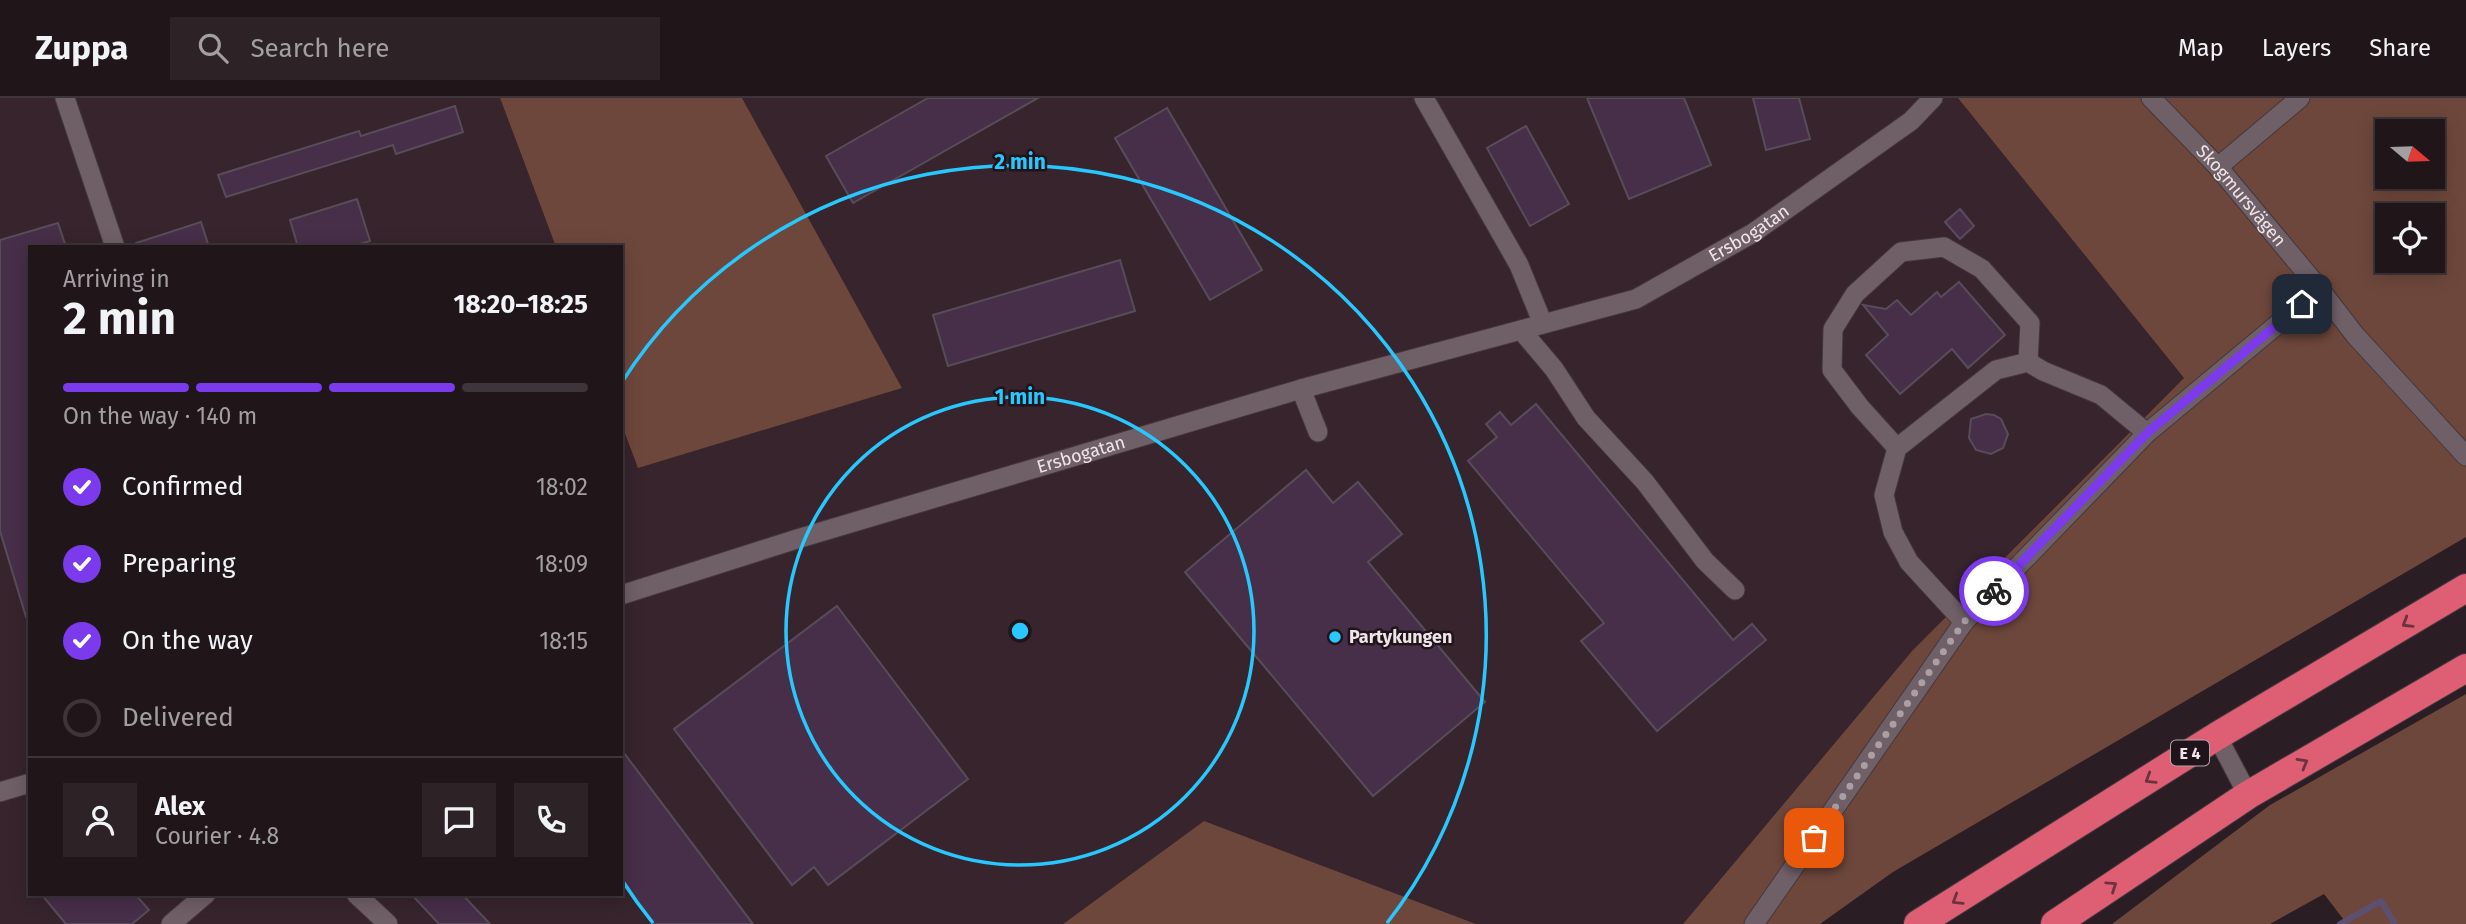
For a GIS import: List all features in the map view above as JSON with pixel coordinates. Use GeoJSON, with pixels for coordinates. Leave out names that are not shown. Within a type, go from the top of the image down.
{"type":"FeatureCollection","features":[{"type":"Feature","properties":{"kind":"highway","name":"E 4"},"geometry":{"type":"LineString","coordinates":[[1918,924],[2217,736],[2466,588]]}},
{"type":"Feature","properties":{"kind":"highway"},"geometry":{"type":"LineString","coordinates":[[2056,924],[2248,795],[2466,668]]}},
{"type":"Feature","properties":{"kind":"street"},"geometry":{"type":"LineString","coordinates":[[65,98],[113,245]]}},
{"type":"Feature","properties":{"kind":"street"},"geometry":{"type":"LineString","coordinates":[[1424,98],[1519,265],[1543,324]]}},
{"type":"Feature","properties":{"kind":"street","name":"Ersbogatan"},"geometry":{"type":"LineString","coordinates":[[623,594],[797,539],[1301,390],[1636,299],[1753,233],[1910,121],[1933,98]]}},
{"type":"Feature","properties":{"kind":"street","name":"Skogmursvägen"},"geometry":{"type":"LineString","coordinates":[[2151,98],[2218,167],[2355,335],[2466,456]]}},
{"type":"Feature","properties":{"kind":"street"},"geometry":{"type":"LineString","coordinates":[[2218,167],[2300,98]]}},
{"type":"Feature","properties":{"kind":"street"},"geometry":{"type":"LineString","coordinates":[[1898,448],[1860,407],[1832,370],[1833,329],[1855,294],[1901,252],[1944,247],[1982,269],[2030,323],[2028,362]]}},
{"type":"Feature","properties":{"kind":"street"},"geometry":{"type":"LineString","coordinates":[[1754,924],[1964,622],[2147,433],[2302,304],[2318,287]]}},
{"type":"Feature","properties":{"kind":"street"},"geometry":{"type":"LineString","coordinates":[[1521,330],[1554,369],[1586,418],[1646,482],[1705,561],[1735,590]]}},
{"type":"Feature","properties":{"kind":"street"},"geometry":{"type":"LineString","coordinates":[[1964,622],[1909,562],[1893,532],[1884,495],[1898,448],[1996,370],[2028,362],[2101,395],[2147,433]]}},
{"type":"Feature","properties":{"kind":"street"},"geometry":{"type":"LineString","coordinates":[[1301,390],[1318,432]]}},
{"type":"Feature","properties":{"kind":"street"},"geometry":{"type":"LineString","coordinates":[[2217,736],[2248,795]]}},
{"type":"Feature","properties":{"kind":"street"},"geometry":{"type":"LineString","coordinates":[[0,792],[28,784]]}},
{"type":"Feature","properties":{"kind":"street"},"geometry":{"type":"LineString","coordinates":[[172,924],[204,896]]}},
{"type":"Feature","properties":{"kind":"street"},"geometry":{"type":"LineString","coordinates":[[357,896],[388,924]]}},
{"type":"Feature","properties":{"kind":"shaded area"},"geometry":{"type":"Polygon","coordinates":[[[0,98],[500,98],[555,245],[28,245],[28,896],[623,896],[623,428],[638,467],[902,388],[742,98],[1958,98],[2184,378],[1912,651],[1683,924],[1476,924],[1204,821],[1063,924],[0,924],[0,98]]]}},
{"type":"Feature","properties":{"kind":"shaded area"},"geometry":{"type":"Polygon","coordinates":[[[500,98],[742,98],[902,388],[638,468],[623,428],[623,245],[555,245],[500,98]]]}},
{"type":"Feature","properties":{"kind":"shaded area"},"geometry":{"type":"Polygon","coordinates":[[[1958,98],[2466,98],[2466,537],[1893,872],[1820,924],[1683,924],[1912,651],[2184,378],[1958,98]]]}},
{"type":"Feature","properties":{"kind":"shaded area"},"geometry":{"type":"Polygon","coordinates":[[[2466,694],[2466,924],[2347,924],[2324,894],[2270,924],[2112,924],[2270,805],[2466,694]]]}},
{"type":"Feature","properties":{"kind":"shaded area"},"geometry":{"type":"Polygon","coordinates":[[[1204,821],[1476,924],[1063,924],[1204,821]]]}},
{"type":"Feature","properties":{"kind":"building"},"geometry":{"type":"Polygon","coordinates":[[[928,98],[1038,98],[853,203],[826,156],[928,98]]]}},
{"type":"Feature","properties":{"kind":"building"},"geometry":{"type":"Polygon","coordinates":[[[1587,98],[1684,98],[1711,165],[1629,199],[1587,98]]]}},
{"type":"Feature","properties":{"kind":"building"},"geometry":{"type":"Polygon","coordinates":[[[1753,98],[1799,98],[1810,139],[1766,150],[1753,98]]]}},
{"type":"Feature","properties":{"kind":"building"},"geometry":{"type":"Polygon","coordinates":[[[455,106],[463,132],[396,154],[393,145],[226,197],[218,175],[359,131],[361,136],[455,106]]]}},
{"type":"Feature","properties":{"kind":"building"},"geometry":{"type":"Polygon","coordinates":[[[1167,108],[1262,270],[1210,300],[1115,138],[1167,108]]]}},
{"type":"Feature","properties":{"kind":"building"},"geometry":{"type":"Polygon","coordinates":[[[1526,126],[1569,204],[1530,226],[1487,148],[1526,126]]]}},
{"type":"Feature","properties":{"kind":"building"},"geometry":{"type":"Polygon","coordinates":[[[357,199],[370,241],[357,245],[297,245],[290,220],[357,199]]]}},
{"type":"Feature","properties":{"kind":"building"},"geometry":{"type":"Polygon","coordinates":[[[1960,209],[1974,226],[1960,239],[1945,222],[1960,209]]]}},
{"type":"Feature","properties":{"kind":"building"},"geometry":{"type":"Polygon","coordinates":[[[201,222],[208,245],[136,245],[201,222]]]}},
{"type":"Feature","properties":{"kind":"building"},"geometry":{"type":"Polygon","coordinates":[[[58,223],[65,245],[28,245],[26,617],[0,531],[0,240],[58,223]]]}},
{"type":"Feature","properties":{"kind":"building"},"geometry":{"type":"Polygon","coordinates":[[[1120,260],[1135,311],[948,366],[933,315],[1120,260]]]}},
{"type":"Feature","properties":{"kind":"building"},"geometry":{"type":"Polygon","coordinates":[[[1959,282],[2005,335],[1968,368],[1952,349],[1900,394],[1866,355],[1888,335],[1863,305],[1886,309],[1897,300],[1911,315],[1937,292],[1941,297],[1959,282]]]}},
{"type":"Feature","properties":{"kind":"building"},"geometry":{"type":"Polygon","coordinates":[[[1536,404],[1733,640],[1752,624],[1766,640],[1657,731],[1581,641],[1604,623],[1468,461],[1497,437],[1486,424],[1500,412],[1511,425],[1536,404]]]}},
{"type":"Feature","properties":{"kind":"building"},"geometry":{"type":"Polygon","coordinates":[[[1986,414],[2001,419],[2008,434],[2003,448],[1991,454],[1976,450],[1969,438],[1971,419],[1986,414]]]}},
{"type":"Feature","properties":{"kind":"building","name":"Partykungen"},"geometry":{"type":"Polygon","coordinates":[[[1306,470],[1333,503],[1358,482],[1402,534],[1368,562],[1485,702],[1373,796],[1185,572],[1306,470]]]}},
{"type":"Feature","properties":{"kind":"building"},"geometry":{"type":"Polygon","coordinates":[[[837,606],[968,779],[828,885],[814,867],[792,885],[674,729],[837,606]]]}},
{"type":"Feature","properties":{"kind":"building"},"geometry":{"type":"Polygon","coordinates":[[[623,752],[753,924],[653,924],[623,884],[623,752]]]}},
{"type":"Feature","properties":{"kind":"building"},"geometry":{"type":"Polygon","coordinates":[[[43,896],[137,896],[149,910],[132,924],[66,924],[43,896]]]}},
{"type":"Feature","properties":{"kind":"building"},"geometry":{"type":"Polygon","coordinates":[[[413,896],[464,896],[490,924],[439,924],[413,896]]]}},
{"type":"Feature","properties":{"kind":"waterway"},"geometry":{"type":"LineString","coordinates":[[2340,924],[2381,901],[2395,924]]}},
{"type":"Feature","properties":{"kind":"way so far"},"geometry":{"type":"LineString","coordinates":[[1814,838],[1964,622],[1994,591]]}},
{"type":"Feature","properties":{"kind":"place","name":"Partykungen"},"geometry":{"type":"Point","coordinates":[1335,637]}},
{"type":"Feature","properties":{"kind":"route"},"geometry":{"type":"LineString","coordinates":[[1994,591],[2147,433],[2302,304]]}}]}
